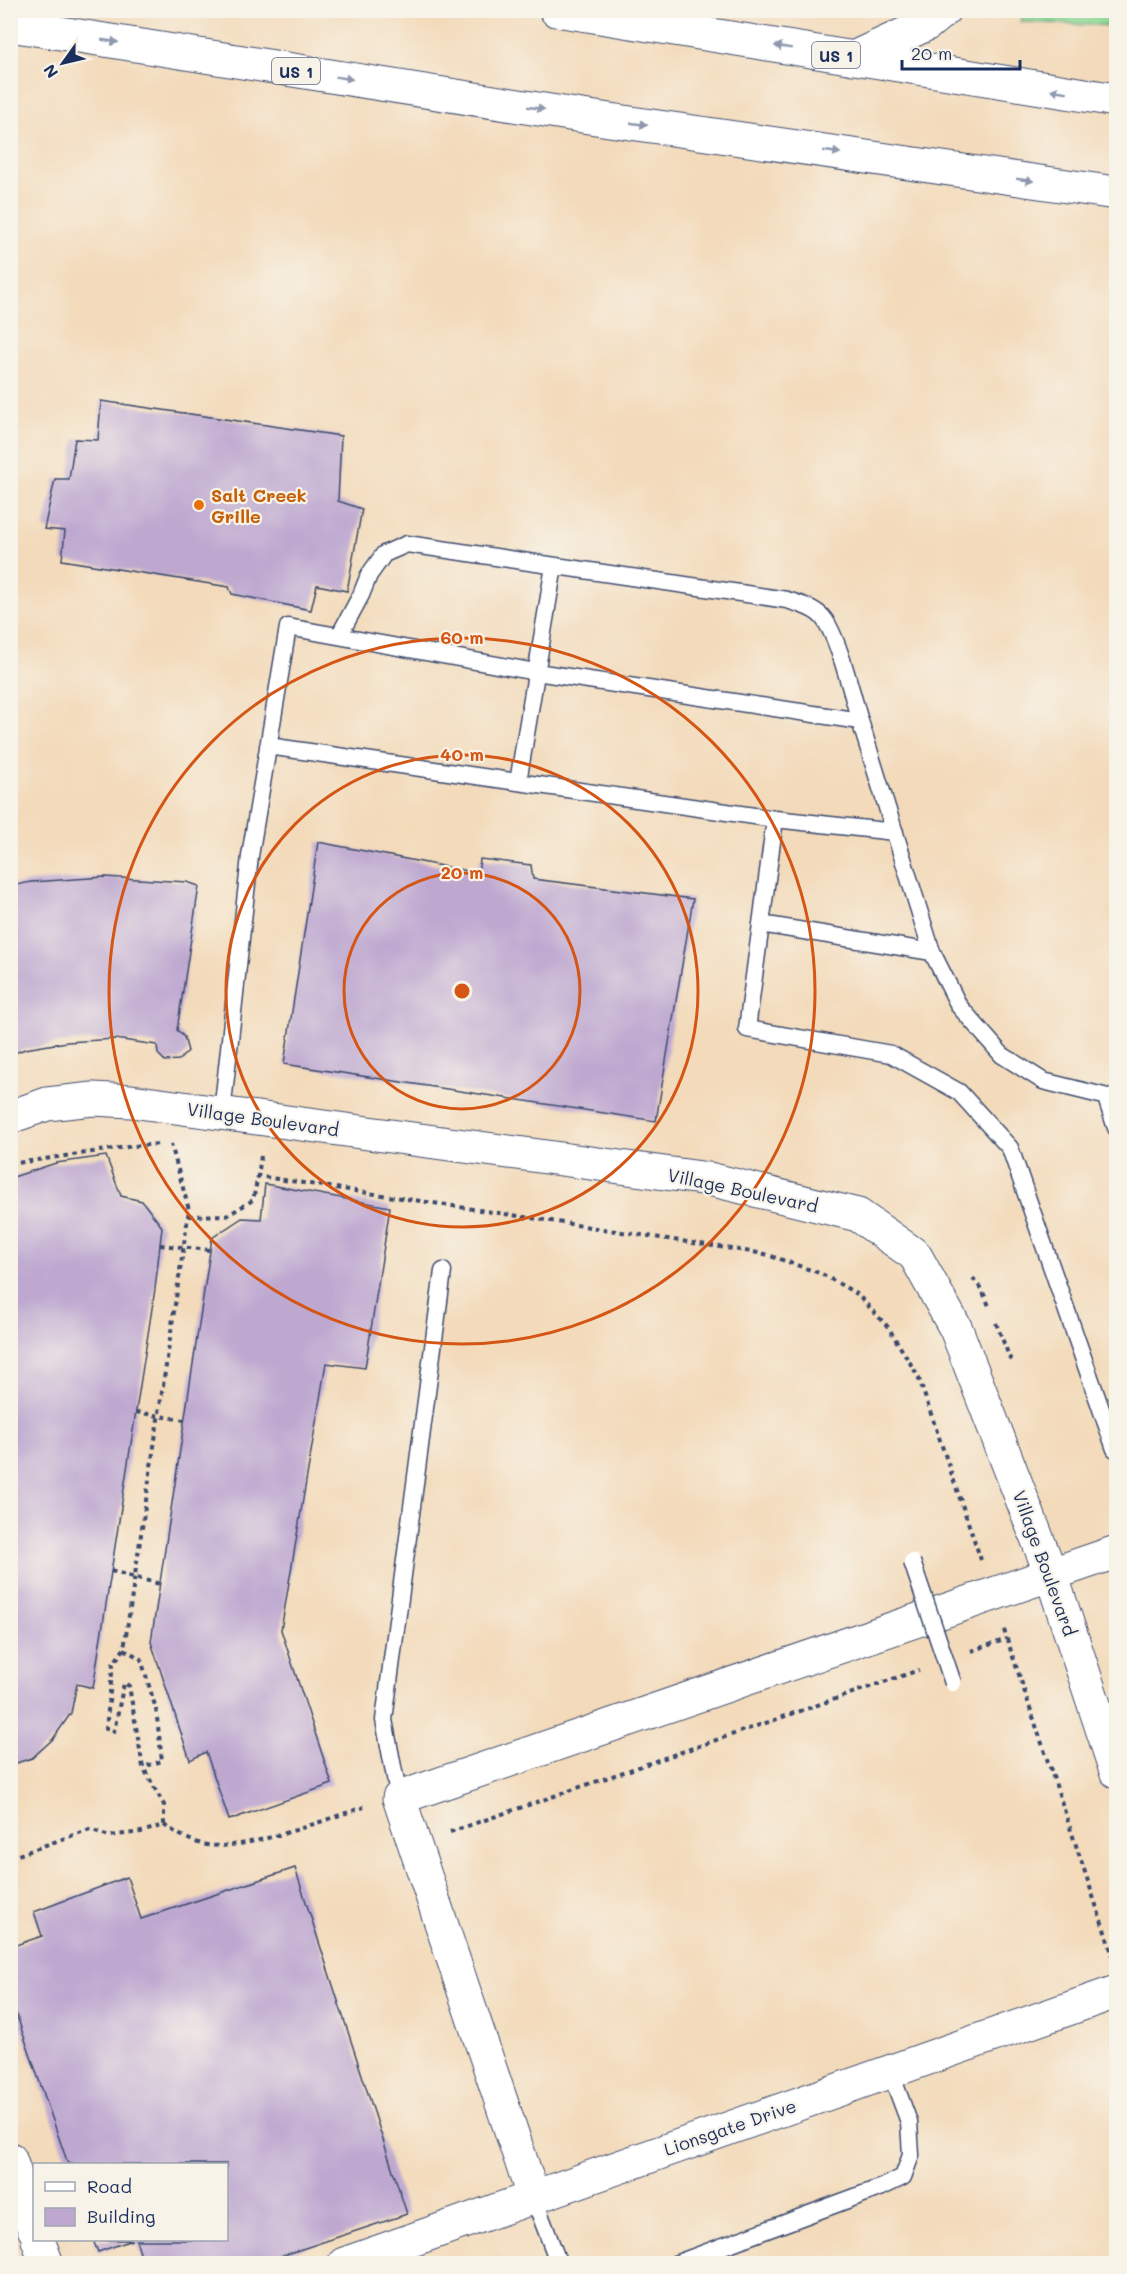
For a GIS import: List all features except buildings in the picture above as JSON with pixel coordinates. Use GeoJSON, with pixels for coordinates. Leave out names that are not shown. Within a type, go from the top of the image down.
{"type":"FeatureCollection","features":[{"type":"Feature","properties":{"kind":"main road","name":"US 1"},"geometry":{"type":"LineString","coordinates":[[556,10],[1116,100]]}},
{"type":"Feature","properties":{"kind":"main road"},"geometry":{"type":"LineString","coordinates":[[853,58],[927,24],[944,10]]}},
{"type":"Feature","properties":{"kind":"main road","name":"US 1"},"geometry":{"type":"LineString","coordinates":[[10,26],[582,116],[1116,193]]}},
{"type":"Feature","properties":{"kind":"main road","name":"Village Boulevard"},"geometry":{"type":"LineString","coordinates":[[10,1117],[47,1104],[93,1099],[131,1101],[709,1179],[858,1215],[915,1255],[956,1329],[1050,1574],[1116,1771]]}},
{"type":"Feature","properties":{"kind":"main road"},"geometry":{"type":"LineString","coordinates":[[533,2196],[415,1844],[386,1801],[1116,1551]]}},
{"type":"Feature","properties":{"kind":"main road","name":"Lionsgate Drive"},"geometry":{"type":"LineString","coordinates":[[344,2264],[1116,1992]]}},
{"type":"Feature","properties":{"kind":"main road"},"geometry":{"type":"LineString","coordinates":[[10,2159],[33,2226]]}},
{"type":"Feature","properties":{"kind":"main road"},"geometry":{"type":"LineString","coordinates":[[38,2241],[46,2264]]}},
{"type":"Feature","properties":{"kind":"lane"},"geometry":{"type":"LineString","coordinates":[[339,636],[369,575],[384,554],[407,544],[787,600],[810,608],[823,618],[833,636],[932,952],[959,1006],[1002,1055],[1043,1081],[1111,1099],[1116,1128]]}},
{"type":"Feature","properties":{"kind":"lane"},"geometry":{"type":"LineString","coordinates":[[518,782],[555,566]]}},
{"type":"Feature","properties":{"kind":"lane"},"geometry":{"type":"LineString","coordinates":[[222,1113],[250,856],[288,627],[536,672],[860,721]]}},
{"type":"Feature","properties":{"kind":"lane"},"geometry":{"type":"LineString","coordinates":[[268,746],[775,819],[895,832]]}},
{"type":"Feature","properties":{"kind":"lane"},"geometry":{"type":"LineString","coordinates":[[775,819],[747,1029],[891,1054],[960,1092],[1010,1148],[1116,1448]]}},
{"type":"Feature","properties":{"kind":"lane"},"geometry":{"type":"LineString","coordinates":[[761,924],[932,952]]}},
{"type":"Feature","properties":{"kind":"lane"},"geometry":{"type":"LineString","coordinates":[[386,1801],[384,1720],[443,1270]]}},
{"type":"Feature","properties":{"kind":"lane"},"geometry":{"type":"LineString","coordinates":[[912,1562],[953,1683]]}},
{"type":"Feature","properties":{"kind":"lane"},"geometry":{"type":"LineString","coordinates":[[675,2264],[882,2187],[903,2177],[911,2155],[909,2122],[890,2071]]}},
{"type":"Feature","properties":{"kind":"lane"},"geometry":{"type":"LineString","coordinates":[[533,2196],[559,2264]]}},
{"type":"Feature","properties":{"kind":"path"},"geometry":{"type":"LineString","coordinates":[[10,1164],[134,1146],[180,1143]]}},
{"type":"Feature","properties":{"kind":"path"},"geometry":{"type":"LineString","coordinates":[[164,1825],[164,1806],[143,1767],[129,1686],[124,1683],[114,1731],[106,1729],[113,1664],[124,1650],[189,1216],[171,1144]]}},
{"type":"Feature","properties":{"kind":"path"},"geometry":{"type":"LineString","coordinates":[[189,1216],[228,1215],[253,1200],[261,1156],[250,1151]]}},
{"type":"Feature","properties":{"kind":"path"},"geometry":{"type":"LineString","coordinates":[[258,1176],[765,1254],[822,1274],[857,1294],[888,1327],[918,1376],[1116,1965]]}},
{"type":"Feature","properties":{"kind":"path"},"geometry":{"type":"LineString","coordinates":[[160,1245],[210,1250]]}},
{"type":"Feature","properties":{"kind":"path"},"geometry":{"type":"LineString","coordinates":[[969,1272],[982,1290],[990,1309]]}},
{"type":"Feature","properties":{"kind":"path"},"geometry":{"type":"LineString","coordinates":[[995,1319],[1014,1371]]}},
{"type":"Feature","properties":{"kind":"path"},"geometry":{"type":"LineString","coordinates":[[136,1412],[184,1420]]}},
{"type":"Feature","properties":{"kind":"path"},"geometry":{"type":"LineString","coordinates":[[111,1572],[160,1584]]}},
{"type":"Feature","properties":{"kind":"path"},"geometry":{"type":"LineString","coordinates":[[963,1654],[1007,1639]]}},
{"type":"Feature","properties":{"kind":"path"},"geometry":{"type":"LineString","coordinates":[[124,1650],[141,1659],[156,1709],[162,1761],[143,1767]]}},
{"type":"Feature","properties":{"kind":"path"},"geometry":{"type":"LineString","coordinates":[[415,1844],[929,1666]]}},
{"type":"Feature","properties":{"kind":"path"},"geometry":{"type":"LineString","coordinates":[[164,1825],[206,1845],[248,1843],[386,1801]]}},
{"type":"Feature","properties":{"kind":"path"},"geometry":{"type":"LineString","coordinates":[[10,1858],[90,1828],[109,1836],[141,1832],[164,1825]]}},
{"type":"Feature","properties":{"kind":"green space"},"geometry":{"type":"Polygon","coordinates":[[[1024,11],[1116,11],[1116,26],[1021,22],[1024,11]]]}},
{"type":"Feature","properties":{"kind":"place","name":"Salt Creek Grille"},"geometry":{"type":"Point","coordinates":[199,505]}}]}
